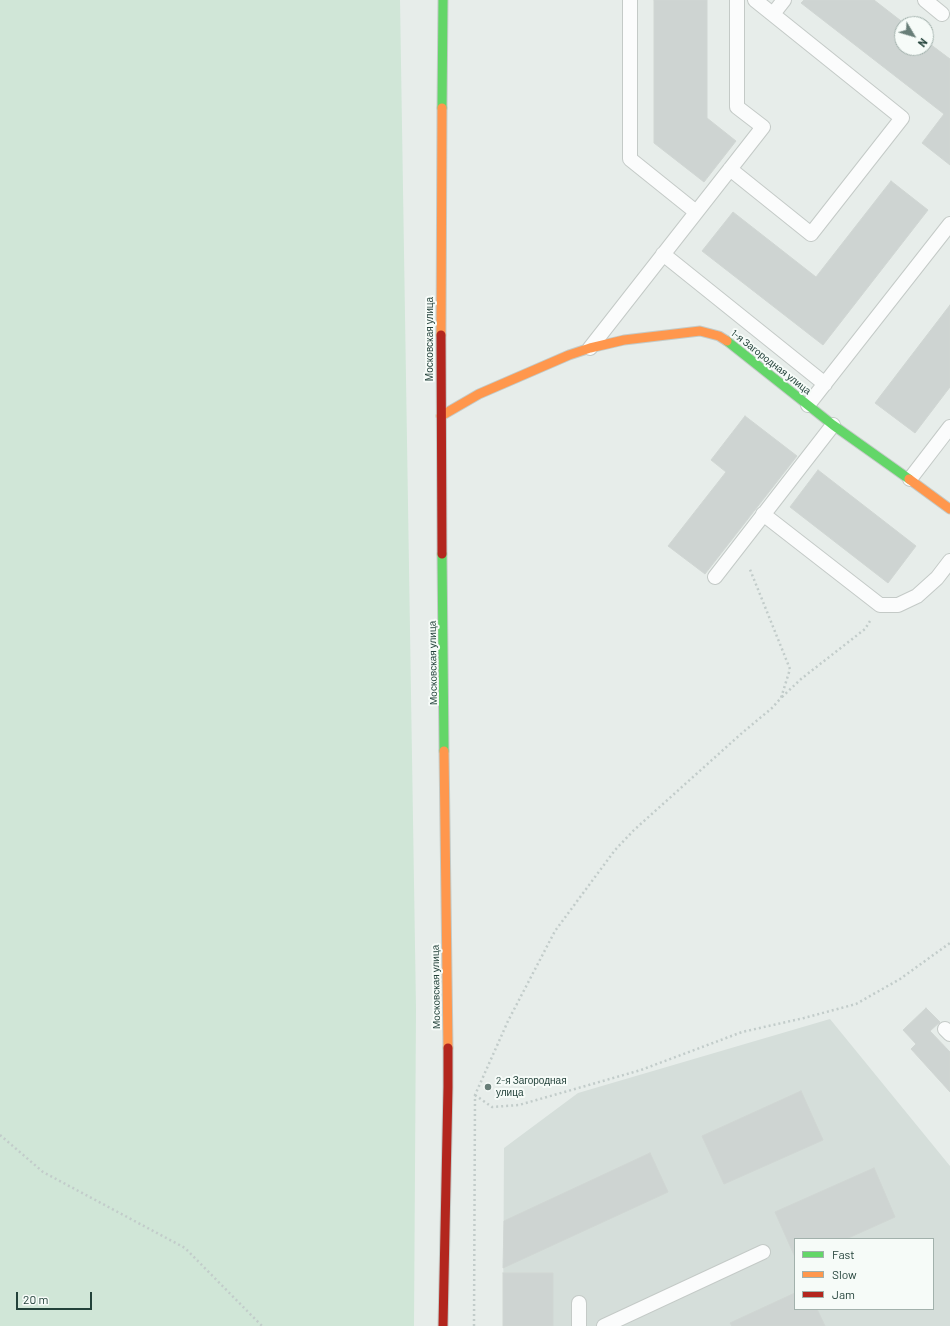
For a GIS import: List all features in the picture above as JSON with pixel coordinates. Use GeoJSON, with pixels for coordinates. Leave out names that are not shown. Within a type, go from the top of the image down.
{"type":"FeatureCollection","features":[{"type":"Feature","properties":{"kind":"main road","name":"Московская улица"},"geometry":{"type":"LineString","coordinates":[[443,0],[441,416],[448,1088],[443,1326]]}},
{"type":"Feature","properties":{"kind":"main road","name":"1-я Загородная улица"},"geometry":{"type":"LineString","coordinates":[[441,416],[479,394],[505,382],[569,355],[590,348],[624,340],[700,331],[719,336],[734,346],[833,425],[950,509]]}},
{"type":"Feature","properties":{"kind":"lane"},"geometry":{"type":"LineString","coordinates":[[630,0],[630,159],[696,212]]}},
{"type":"Feature","properties":{"kind":"lane"},"geometry":{"type":"LineString","coordinates":[[590,348],[763,127],[737,107],[737,0]]}},
{"type":"Feature","properties":{"kind":"lane"},"geometry":{"type":"LineString","coordinates":[[730,169],[811,234],[902,118],[755,0]]}},
{"type":"Feature","properties":{"kind":"lane"},"geometry":{"type":"LineString","coordinates":[[773,14],[784,0]]}},
{"type":"Feature","properties":{"kind":"lane"},"geometry":{"type":"LineString","coordinates":[[925,0],[942,14]]}},
{"type":"Feature","properties":{"kind":"lane"},"geometry":{"type":"LineString","coordinates":[[808,405],[950,224]]}},
{"type":"Feature","properties":{"kind":"lane"},"geometry":{"type":"LineString","coordinates":[[664,254],[825,384]]}},
{"type":"Feature","properties":{"kind":"lane"},"geometry":{"type":"LineString","coordinates":[[715,577],[833,425]]}},
{"type":"Feature","properties":{"kind":"lane"},"geometry":{"type":"LineString","coordinates":[[910,479],[950,427]]}},
{"type":"Feature","properties":{"kind":"lane"},"geometry":{"type":"LineString","coordinates":[[763,514],[880,605],[898,605],[917,596],[937,578],[950,561]]}},
{"type":"Feature","properties":{"kind":"lane"},"geometry":{"type":"LineString","coordinates":[[604,1326],[763,1252]]}},
{"type":"Feature","properties":{"kind":"lane"},"geometry":{"type":"LineString","coordinates":[[579,1326],[580,1303]]}},
{"type":"Feature","properties":{"kind":"path"},"geometry":{"type":"LineString","coordinates":[[740,544],[790,669],[781,698]]}},
{"type":"Feature","properties":{"kind":"path"},"geometry":{"type":"LineString","coordinates":[[474,1326],[475,1095],[508,1021],[555,931],[615,850],[634,830],[772,708],[801,679],[865,629],[880,605]]}},
{"type":"Feature","properties":{"kind":"path"},"geometry":{"type":"LineString","coordinates":[[475,1095],[492,1107],[519,1105],[641,1070],[742,1032],[856,1004],[900,979],[950,942]]}},
{"type":"Feature","properties":{"kind":"path"},"geometry":{"type":"LineString","coordinates":[[0,1135],[43,1172],[184,1248],[262,1326]]}},
{"type":"Feature","properties":{"kind":"shaded area"},"geometry":{"type":"Polygon","coordinates":[[[830,1019],[950,1166],[950,1326],[503,1326],[504,1148],[578,1093],[830,1019]]]}},
{"type":"Feature","properties":{"kind":"green space"},"geometry":{"type":"Polygon","coordinates":[[[0,0],[400,0],[416,1009],[414,1326],[0,1326],[0,0]]]}},
{"type":"Feature","properties":{"kind":"building"},"geometry":{"type":"Polygon","coordinates":[[[654,0],[707,0],[707,118],[736,141],[704,182],[654,143],[654,0]]]}},
{"type":"Feature","properties":{"kind":"building"},"geometry":{"type":"Polygon","coordinates":[[[804,0],[874,0],[895,16],[894,56],[934,56],[934,47],[950,59],[950,165],[922,143],[944,114],[801,3],[804,0]]]}},
{"type":"Feature","properties":{"kind":"building"},"geometry":{"type":"Polygon","coordinates":[[[891,181],[928,210],[823,345],[702,251],[733,212],[816,277],[891,181]]]}},
{"type":"Feature","properties":{"kind":"building"},"geometry":{"type":"Polygon","coordinates":[[[950,305],[950,387],[915,433],[875,403],[950,305]]]}},
{"type":"Feature","properties":{"kind":"building"},"geometry":{"type":"Polygon","coordinates":[[[745,416],[797,456],[705,574],[668,546],[726,472],[711,460],[745,416]]]}},
{"type":"Feature","properties":{"kind":"building"},"geometry":{"type":"Polygon","coordinates":[[[818,470],[916,546],[888,583],[790,507],[818,470]]]}},
{"type":"Feature","properties":{"kind":"building"},"geometry":{"type":"Polygon","coordinates":[[[926,1008],[940,1022],[930,1031],[950,1052],[950,1092],[911,1049],[916,1044],[903,1030],[926,1008]]]}},
{"type":"Feature","properties":{"kind":"building"},"geometry":{"type":"Polygon","coordinates":[[[801,1091],[823,1140],[724,1184],[702,1136],[801,1091]]]}},
{"type":"Feature","properties":{"kind":"building"},"geometry":{"type":"Polygon","coordinates":[[[650,1153],[668,1192],[503,1268],[504,1221],[650,1153]]]}},
{"type":"Feature","properties":{"kind":"building"},"geometry":{"type":"Polygon","coordinates":[[[874,1168],[895,1217],[848,1238],[794,1238],[794,1255],[775,1212],[874,1168]]]}},
{"type":"Feature","properties":{"kind":"building"},"geometry":{"type":"Polygon","coordinates":[[[503,1273],[553,1273],[553,1326],[503,1326],[503,1273]]]}},
{"type":"Feature","properties":{"kind":"building"},"geometry":{"type":"Polygon","coordinates":[[[794,1293],[794,1310],[817,1310],[825,1326],[732,1326],[730,1323],[794,1293]]]}},
{"type":"Feature","properties":{"kind":"traffic: fast"},"geometry":{"type":"LineString","coordinates":[[442,108],[443,0]]}},
{"type":"Feature","properties":{"kind":"traffic: fast"},"geometry":{"type":"LineString","coordinates":[[727,341],[833,425],[909,479]]}},
{"type":"Feature","properties":{"kind":"traffic: fast"},"geometry":{"type":"LineString","coordinates":[[442,554],[444,751]]}},
{"type":"Feature","properties":{"kind":"traffic: slow"},"geometry":{"type":"LineString","coordinates":[[441,335],[442,108]]}},
{"type":"Feature","properties":{"kind":"traffic: slow"},"geometry":{"type":"LineString","coordinates":[[441,416],[479,394],[569,355],[590,348],[624,340],[700,331],[719,336],[727,341]]}},
{"type":"Feature","properties":{"kind":"traffic: slow"},"geometry":{"type":"LineString","coordinates":[[909,479],[950,509]]}},
{"type":"Feature","properties":{"kind":"traffic: slow"},"geometry":{"type":"LineString","coordinates":[[444,751],[448,1048]]}},
{"type":"Feature","properties":{"kind":"traffic: jam"},"geometry":{"type":"LineString","coordinates":[[441,335],[442,554]]}},
{"type":"Feature","properties":{"kind":"traffic: jam"},"geometry":{"type":"LineString","coordinates":[[443,1326],[448,1048]]}},
{"type":"Feature","properties":{"kind":"place","name":"2-я Загородная улица"},"geometry":{"type":"Point","coordinates":[488,1087]}}]}
